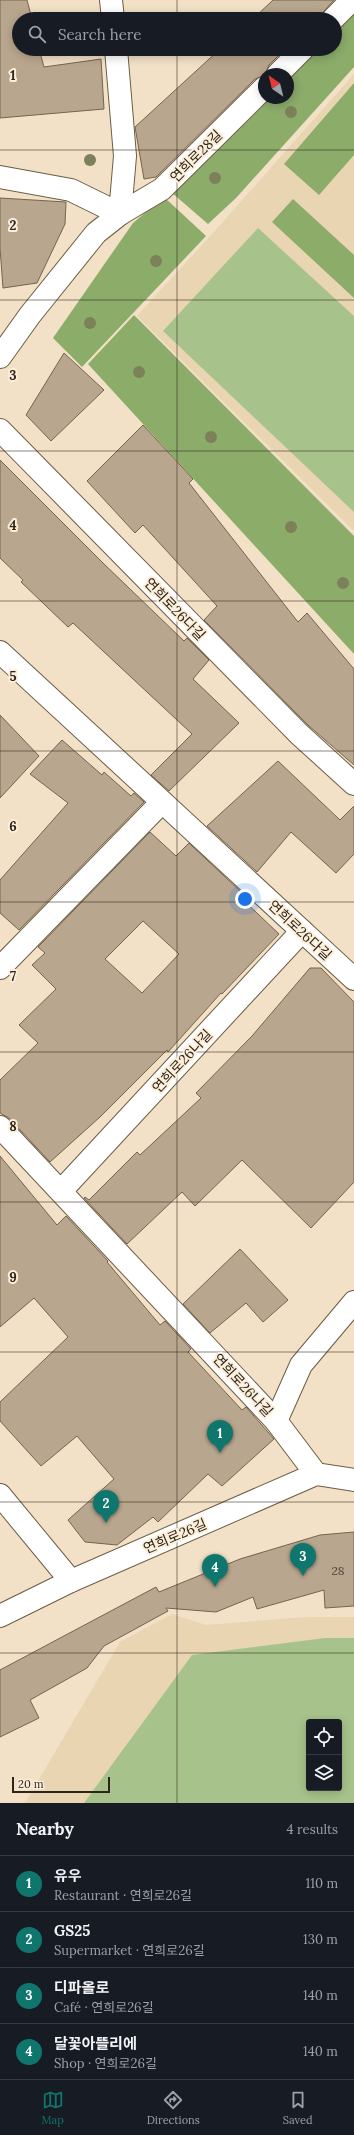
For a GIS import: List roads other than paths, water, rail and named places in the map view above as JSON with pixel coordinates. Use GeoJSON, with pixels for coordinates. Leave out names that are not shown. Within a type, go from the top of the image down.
{"type":"FeatureCollection","features":[{"type":"Feature","properties":{"kind":"street"},"geometry":{"type":"LineString","coordinates":[[111,0],[112,12]]}},
{"type":"Feature","properties":{"kind":"street"},"geometry":{"type":"LineString","coordinates":[[340,12],[352,0]]}},
{"type":"Feature","properties":{"kind":"street"},"geometry":{"type":"LineString","coordinates":[[0,176],[70,190],[120,214],[125,156],[117,56]]}},
{"type":"Feature","properties":{"kind":"street"},"geometry":{"type":"LineString","coordinates":[[284,68],[296,56]]}},
{"type":"Feature","properties":{"kind":"street","name":"연희로28길"},"geometry":{"type":"LineString","coordinates":[[0,357],[30,315],[96,233],[120,214],[162,189],[258,94]]}},
{"type":"Feature","properties":{"kind":"street","name":"연희로26다길"},"geometry":{"type":"LineString","coordinates":[[0,430],[293,729],[354,784]]}},
{"type":"Feature","properties":{"kind":"street","name":"연희로26다길"},"geometry":{"type":"LineString","coordinates":[[0,652],[354,979]]}},
{"type":"Feature","properties":{"kind":"street"},"geometry":{"type":"LineString","coordinates":[[0,968],[162,802]]}},
{"type":"Feature","properties":{"kind":"street","name":"연희로26나길"},"geometry":{"type":"LineString","coordinates":[[61,1191],[302,931]]}},
{"type":"Feature","properties":{"kind":"street","name":"연희로26나길"},"geometry":{"type":"LineString","coordinates":[[0,1127],[276,1421],[316,1474]]}},
{"type":"Feature","properties":{"kind":"street","name":"연희로26나길"},"geometry":{"type":"LineString","coordinates":[[276,1421],[301,1365],[354,1302]]}},
{"type":"Feature","properties":{"kind":"street"},"geometry":{"type":"LineString","coordinates":[[316,1474],[354,1480]]}},
{"type":"Feature","properties":{"kind":"street","name":"연희로26길"},"geometry":{"type":"LineString","coordinates":[[0,1616],[71,1581],[316,1474]]}},
{"type":"Feature","properties":{"kind":"street"},"geometry":{"type":"LineString","coordinates":[[0,1495],[71,1581]]}},
{"type":"Feature","properties":{"kind":"place","name":"유우"},"geometry":{"type":"Point","coordinates":[220,1453]}},
{"type":"Feature","properties":{"kind":"place","name":"GS25"},"geometry":{"type":"Point","coordinates":[106,1523]}},
{"type":"Feature","properties":{"kind":"place","name":"디파올로"},"geometry":{"type":"Point","coordinates":[303,1576]}},
{"type":"Feature","properties":{"kind":"place","name":"달꽃아뜰리에"},"geometry":{"type":"Point","coordinates":[215,1587]}}]}
